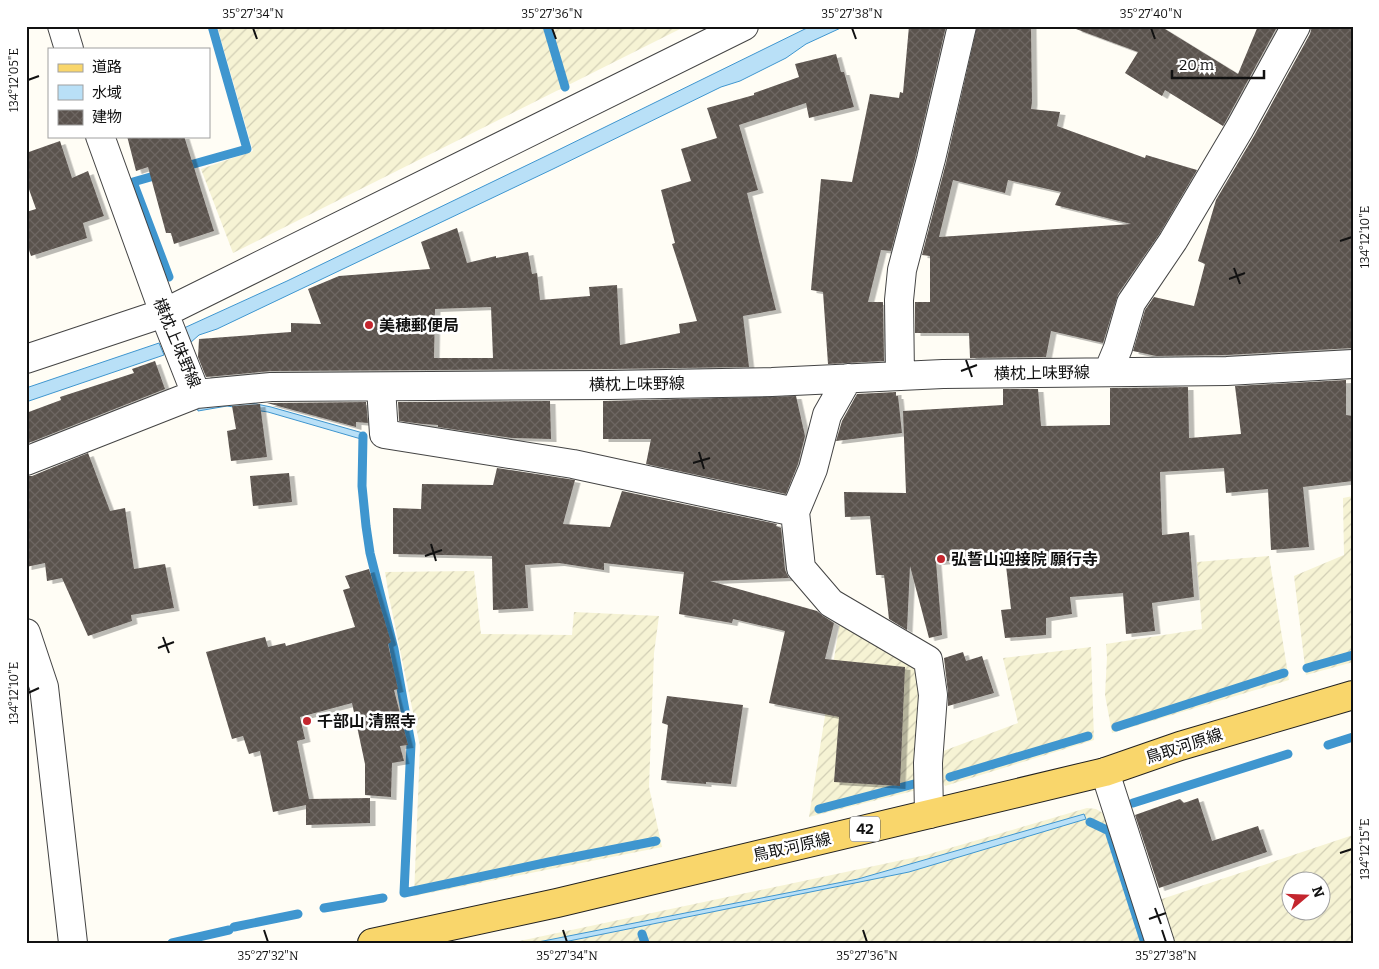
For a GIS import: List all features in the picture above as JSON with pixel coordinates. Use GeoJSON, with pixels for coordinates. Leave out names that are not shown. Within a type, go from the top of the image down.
{"type":"FeatureCollection","features":[{"type":"Feature","properties":{"kind":"main road","name":"鳥取河原線"},"geometry":{"type":"LineString","coordinates":[[372,943],[557,903],[1105,772],[1180,746],[1353,695]]}},
{"type":"Feature","properties":{"kind":"street"},"geometry":{"type":"LineString","coordinates":[[62,26],[69,48]]}},
{"type":"Feature","properties":{"kind":"street"},"geometry":{"type":"LineString","coordinates":[[26,359],[164,313],[744,26]]}},
{"type":"Feature","properties":{"kind":"street"},"geometry":{"type":"LineString","coordinates":[[900,376],[899,300],[902,270],[931,159],[962,26]]}},
{"type":"Feature","properties":{"kind":"street"},"geometry":{"type":"LineString","coordinates":[[1108,372],[1118,348],[1131,303],[1173,242],[1240,128],[1296,26]]}},
{"type":"Feature","properties":{"kind":"street","name":"横枕上味野線"},"geometry":{"type":"LineString","coordinates":[[101,138],[164,313],[196,394],[271,388],[772,382],[943,374],[1227,371],[1353,364]]}},
{"type":"Feature","properties":{"kind":"street"},"geometry":{"type":"LineString","coordinates":[[848,378],[827,415],[813,468],[795,512],[802,568],[831,603],[928,660],[933,694],[928,763],[929,814]]}},
{"type":"Feature","properties":{"kind":"street"},"geometry":{"type":"LineString","coordinates":[[381,387],[384,434],[573,464],[795,512]]}},
{"type":"Feature","properties":{"kind":"street"},"geometry":{"type":"LineString","coordinates":[[26,461],[196,394]]}},
{"type":"Feature","properties":{"kind":"street"},"geometry":{"type":"LineString","coordinates":[[26,633],[44,687],[74,943]]}},
{"type":"Feature","properties":{"kind":"street"},"geometry":{"type":"LineString","coordinates":[[1105,772],[1160,943]]}},
{"type":"Feature","properties":{"kind":"shaded area"},"geometry":{"type":"Polygon","coordinates":[[[217,26],[686,26],[233,253],[201,169],[253,151],[217,26]]]}},
{"type":"Feature","properties":{"kind":"shaded area"},"geometry":{"type":"Polygon","coordinates":[[[1353,496],[1353,662],[1306,675],[1294,576],[1344,555],[1343,498],[1353,496]]]}},
{"type":"Feature","properties":{"kind":"shaded area"},"geometry":{"type":"Polygon","coordinates":[[[1269,556],[1289,680],[1112,733],[1105,695],[1106,644],[1202,629],[1197,562],[1269,556]]]}},
{"type":"Feature","properties":{"kind":"shaded area"},"geometry":{"type":"Polygon","coordinates":[[[474,571],[481,634],[572,635],[574,612],[659,616],[654,653],[649,787],[662,847],[414,896],[420,746],[385,572],[474,571]]]}},
{"type":"Feature","properties":{"kind":"shaded area"},"geometry":{"type":"Polygon","coordinates":[[[840,621],[918,667],[923,678],[917,790],[809,817],[840,621]]]}},
{"type":"Feature","properties":{"kind":"shaded area"},"geometry":{"type":"Polygon","coordinates":[[[1091,647],[1094,740],[945,786],[939,776],[938,753],[1018,723],[1003,658],[1091,647]]]}},
{"type":"Feature","properties":{"kind":"shaded area"},"geometry":{"type":"Polygon","coordinates":[[[1087,808],[1096,809],[1103,813],[1113,825],[1150,943],[510,943],[926,855],[1087,808]]]}},
{"type":"Feature","properties":{"kind":"shaded area"},"geometry":{"type":"Polygon","coordinates":[[[1353,835],[1353,943],[1172,943],[1159,900],[1353,835]]]}},
{"type":"Feature","properties":{"kind":"water"},"geometry":{"type":"Polygon","coordinates":[[[811,26],[845,26],[806,44],[786,58],[740,81],[721,87],[217,329],[199,335],[190,343],[184,328],[287,281],[811,26]]]}},
{"type":"Feature","properties":{"kind":"water"},"geometry":{"type":"Polygon","coordinates":[[[159,343],[164,355],[26,402],[26,388],[159,343]]]}},
{"type":"Feature","properties":{"kind":"water"},"geometry":{"type":"Polygon","coordinates":[[[247,402],[363,433],[361,439],[268,412],[227,406],[198,411],[197,406],[247,402]]]}},
{"type":"Feature","properties":{"kind":"water"},"geometry":{"type":"Polygon","coordinates":[[[1084,814],[1086,819],[909,872],[559,943],[533,943],[858,879],[1084,814]]]}},
{"type":"Feature","properties":{"kind":"building"},"geometry":{"type":"Polygon","coordinates":[[[909,26],[946,26],[891,251],[881,250],[868,302],[883,302],[884,361],[828,364],[823,292],[811,290],[821,179],[852,182],[870,94],[899,98],[900,92],[903,93],[909,26]]]}},
{"type":"Feature","properties":{"kind":"building"},"geometry":{"type":"Polygon","coordinates":[[[977,26],[1031,26],[1031,109],[1060,112],[1057,126],[1145,158],[1146,155],[1197,170],[1160,233],[1118,294],[1103,343],[1051,331],[1046,357],[970,358],[969,333],[915,333],[915,302],[930,302],[930,256],[922,255],[946,163],[977,26]],[[953,180],[939,237],[1131,224],[1055,205],[1061,192],[1008,180],[1005,193],[953,180]]]}},
{"type":"Feature","properties":{"kind":"building"},"geometry":{"type":"Polygon","coordinates":[[[1077,26],[1160,26],[1238,74],[1258,26],[1277,27],[1223,126],[1165,90],[1162,96],[1125,73],[1138,52],[1076,29],[1077,26]]]}},
{"type":"Feature","properties":{"kind":"building"},"geometry":{"type":"Polygon","coordinates":[[[1312,26],[1353,26],[1353,348],[1226,355],[1156,356],[1133,351],[1145,310],[1154,297],[1194,306],[1205,264],[1198,261],[1216,200],[1254,136],[1310,34],[1312,26]]]}},
{"type":"Feature","properties":{"kind":"building"},"geometry":{"type":"Polygon","coordinates":[[[836,54],[841,72],[844,72],[854,107],[809,118],[806,103],[739,125],[758,190],[747,193],[776,310],[743,316],[749,367],[271,371],[206,377],[198,357],[199,339],[291,332],[291,323],[321,324],[308,289],[339,276],[430,269],[421,242],[457,228],[467,263],[496,256],[496,258],[528,252],[532,274],[537,273],[540,300],[590,296],[589,287],[617,285],[620,345],[680,333],[679,324],[697,321],[672,244],[675,243],[661,190],[691,181],[681,149],[717,138],[707,108],[754,95],[754,93],[799,77],[795,64],[836,54]],[[491,307],[435,309],[434,358],[493,358],[491,307]]]}},
{"type":"Feature","properties":{"kind":"building"},"geometry":{"type":"Polygon","coordinates":[[[128,138],[185,138],[214,231],[174,244],[171,233],[166,233],[148,167],[136,171],[128,138]]]}},
{"type":"Feature","properties":{"kind":"building"},"geometry":{"type":"Polygon","coordinates":[[[60,141],[72,178],[88,171],[104,216],[83,223],[87,238],[31,256],[26,241],[26,212],[36,209],[26,181],[26,153],[60,141]]]}},
{"type":"Feature","properties":{"kind":"building"},"geometry":{"type":"Polygon","coordinates":[[[155,361],[165,389],[26,444],[26,413],[61,400],[60,397],[134,373],[132,369],[155,361]]]}},
{"type":"Feature","properties":{"kind":"building"},"geometry":{"type":"Polygon","coordinates":[[[1346,380],[1346,415],[1353,416],[1353,481],[1303,487],[1309,547],[1271,550],[1268,489],[1226,493],[1224,468],[1160,472],[1162,535],[1189,532],[1194,597],[1152,603],[1155,631],[1126,634],[1123,593],[1070,597],[1072,614],[1046,618],[1046,635],[1005,638],[1001,610],[1011,609],[1005,557],[936,562],[942,635],[929,638],[910,566],[907,630],[889,619],[884,575],[876,575],[870,516],[845,517],[844,492],[906,493],[903,411],[1003,405],[1003,389],[1038,389],[1041,426],[1110,425],[1110,388],[1188,387],[1189,438],[1241,434],[1235,386],[1346,380]]]}},
{"type":"Feature","properties":{"kind":"building"},"geometry":{"type":"Polygon","coordinates":[[[896,392],[902,433],[836,441],[842,421],[857,394],[896,392]]]}},
{"type":"Feature","properties":{"kind":"building"},"geometry":{"type":"Polygon","coordinates":[[[796,396],[805,436],[798,464],[786,494],[646,464],[651,439],[603,439],[603,401],[796,396]]]}},
{"type":"Feature","properties":{"kind":"building"},"geometry":{"type":"Polygon","coordinates":[[[550,401],[551,439],[512,438],[438,427],[438,425],[399,421],[398,402],[550,401]]]}},
{"type":"Feature","properties":{"kind":"building"},"geometry":{"type":"Polygon","coordinates":[[[366,402],[368,423],[356,422],[356,427],[267,403],[366,402]]]}},
{"type":"Feature","properties":{"kind":"building"},"geometry":{"type":"Polygon","coordinates":[[[260,404],[267,457],[231,461],[227,431],[236,429],[232,406],[260,404]]]}},
{"type":"Feature","properties":{"kind":"building"},"geometry":{"type":"Polygon","coordinates":[[[88,453],[110,511],[125,508],[134,569],[165,564],[174,608],[131,615],[132,621],[88,636],[62,578],[47,581],[45,563],[26,567],[26,476],[32,476],[88,453]]]}},
{"type":"Feature","properties":{"kind":"building"},"geometry":{"type":"Polygon","coordinates":[[[497,468],[575,480],[563,524],[610,527],[622,491],[777,524],[776,526],[781,528],[785,570],[789,578],[710,581],[817,611],[834,623],[825,659],[905,667],[900,786],[834,782],[839,717],[769,703],[785,631],[733,619],[732,623],[679,614],[684,572],[604,563],[604,570],[559,563],[525,565],[528,608],[493,610],[492,556],[393,554],[393,508],[421,509],[422,484],[493,485],[497,468]]]}},
{"type":"Feature","properties":{"kind":"building"},"geometry":{"type":"Polygon","coordinates":[[[289,473],[292,502],[253,506],[250,476],[289,473]]]}},
{"type":"Feature","properties":{"kind":"building"},"geometry":{"type":"Polygon","coordinates":[[[369,569],[391,642],[388,644],[398,689],[394,690],[408,745],[400,746],[404,761],[392,763],[391,797],[365,795],[365,764],[352,703],[300,717],[305,739],[297,741],[309,799],[370,798],[370,823],[306,825],[306,805],[273,812],[260,751],[249,754],[243,736],[232,739],[206,652],[265,637],[268,647],[285,643],[286,646],[355,627],[343,590],[350,588],[345,576],[369,569]]]}},
{"type":"Feature","properties":{"kind":"building"},"geometry":{"type":"Polygon","coordinates":[[[963,652],[966,661],[982,656],[994,693],[948,706],[944,658],[963,652]]]}},
{"type":"Feature","properties":{"kind":"building"},"geometry":{"type":"Polygon","coordinates":[[[667,696],[743,705],[731,784],[661,780],[668,725],[662,723],[667,696]]]}},
{"type":"Feature","properties":{"kind":"building"},"geometry":{"type":"Polygon","coordinates":[[[1198,798],[1212,841],[1258,826],[1267,852],[1159,888],[1135,815],[1180,799],[1184,803],[1198,798]]]}},
{"type":"Feature","properties":{"kind":"waterway"},"geometry":{"type":"LineString","coordinates":[[183,167],[247,149],[212,26]]}},
{"type":"Feature","properties":{"kind":"waterway"},"geometry":{"type":"LineString","coordinates":[[547,26],[565,87]]}},
{"type":"Feature","properties":{"kind":"waterway"},"geometry":{"type":"LineString","coordinates":[[161,174],[133,182],[169,277]]}},
{"type":"Feature","properties":{"kind":"waterway"},"geometry":{"type":"LineString","coordinates":[[363,436],[362,486],[370,553],[394,649],[411,744],[404,893],[656,841]]}},
{"type":"Feature","properties":{"kind":"waterway"},"geometry":{"type":"LineString","coordinates":[[1307,668],[1353,655]]}},
{"type":"Feature","properties":{"kind":"waterway"},"geometry":{"type":"LineString","coordinates":[[1116,727],[1284,673]]}},
{"type":"Feature","properties":{"kind":"waterway"},"geometry":{"type":"LineString","coordinates":[[950,777],[1088,736]]}},
{"type":"Feature","properties":{"kind":"waterway"},"geometry":{"type":"LineString","coordinates":[[1328,745],[1353,737]]}},
{"type":"Feature","properties":{"kind":"waterway"},"geometry":{"type":"LineString","coordinates":[[1133,803],[1288,754]]}},
{"type":"Feature","properties":{"kind":"waterway"},"geometry":{"type":"LineString","coordinates":[[819,809],[914,784]]}},
{"type":"Feature","properties":{"kind":"waterway"},"geometry":{"type":"LineString","coordinates":[[1090,822],[1109,831],[1145,943]]}},
{"type":"Feature","properties":{"kind":"waterway"},"geometry":{"type":"LineString","coordinates":[[324,908],[383,898]]}},
{"type":"Feature","properties":{"kind":"waterway"},"geometry":{"type":"LineString","coordinates":[[234,927],[298,914]]}},
{"type":"Feature","properties":{"kind":"waterway"},"geometry":{"type":"LineString","coordinates":[[172,943],[229,930]]}},
{"type":"Feature","properties":{"kind":"waterway"},"geometry":{"type":"LineString","coordinates":[[642,934],[645,943]]}},
{"type":"Feature","properties":{"kind":"place","name":"美穂郵便局"},"geometry":{"type":"Point","coordinates":[369,325]}},
{"type":"Feature","properties":{"kind":"place","name":"弘誓山迎接院 願行寺"},"geometry":{"type":"Point","coordinates":[941,559]}},
{"type":"Feature","properties":{"kind":"place","name":"千部山 清照寺"},"geometry":{"type":"Point","coordinates":[307,721]}}]}
